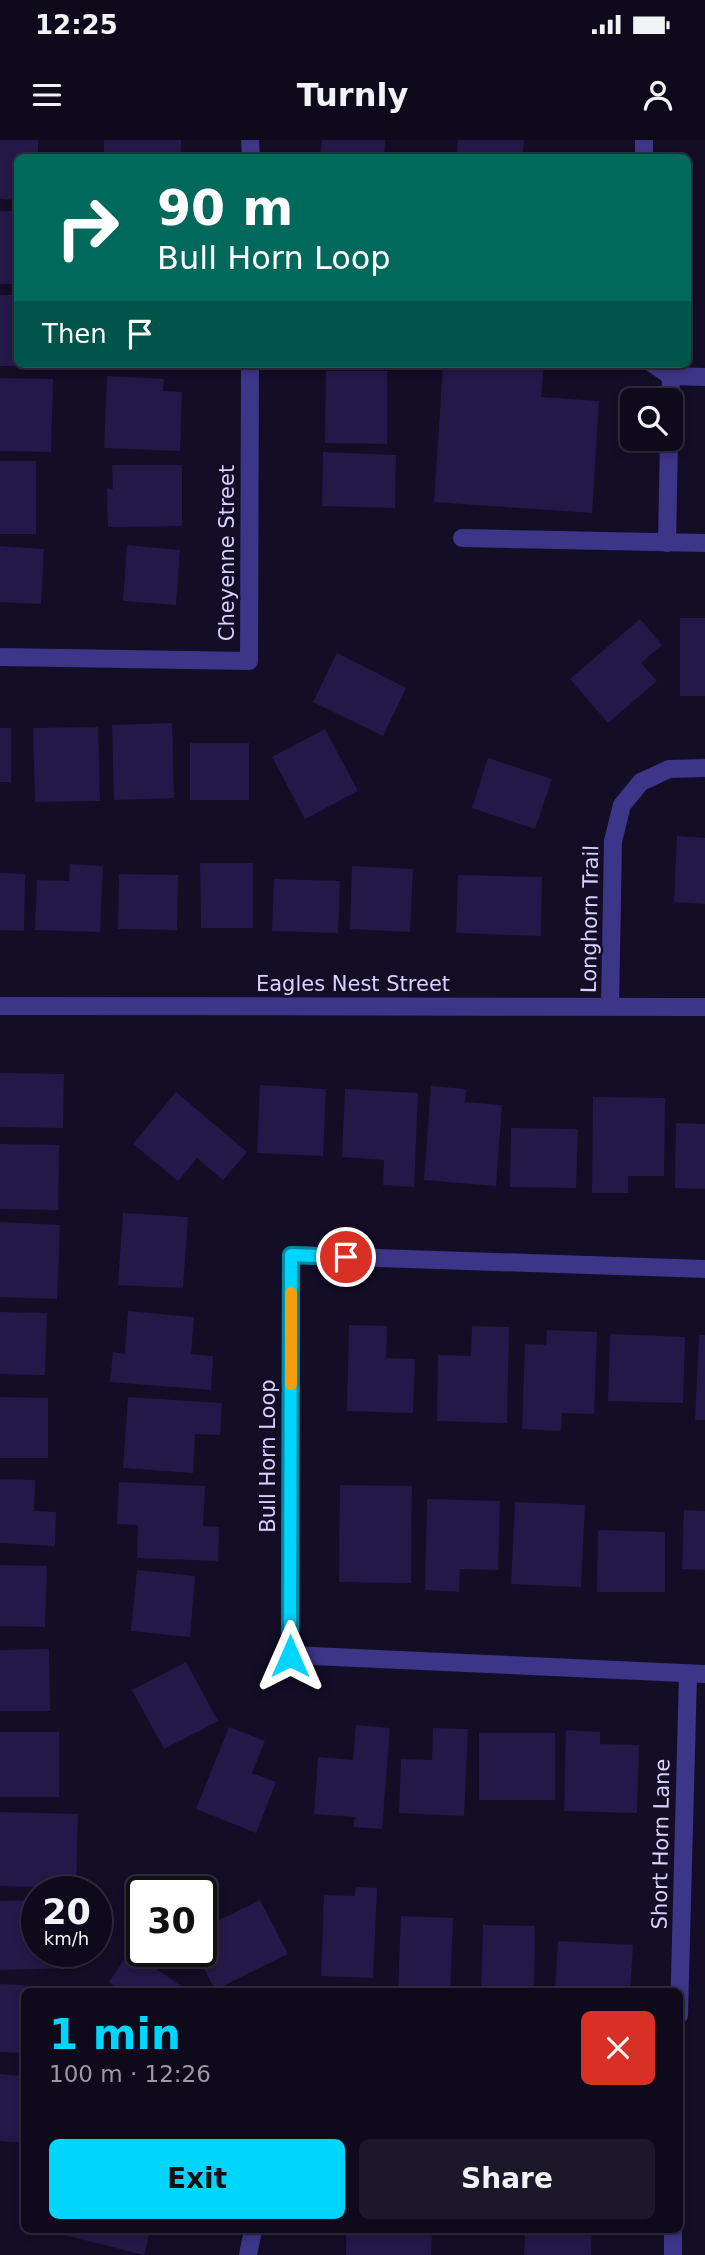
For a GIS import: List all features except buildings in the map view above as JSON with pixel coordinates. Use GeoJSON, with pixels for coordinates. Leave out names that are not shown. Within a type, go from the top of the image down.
{"type":"FeatureCollection","features":[{"type":"Feature","properties":{"kind":"street","name":"Cheyenne Street"},"geometry":{"type":"LineString","coordinates":[[0,657],[249,661],[250,368]]}},
{"type":"Feature","properties":{"kind":"street"},"geometry":{"type":"LineString","coordinates":[[659,368],[671,376],[705,377]]}},
{"type":"Feature","properties":{"kind":"street"},"geometry":{"type":"LineString","coordinates":[[671,376],[671,388]]}},
{"type":"Feature","properties":{"kind":"street"},"geometry":{"type":"LineString","coordinates":[[667,543],[669,451]]}},
{"type":"Feature","properties":{"kind":"street"},"geometry":{"type":"LineString","coordinates":[[461,538],[705,543]]}},
{"type":"Feature","properties":{"kind":"street","name":"Longhorn Trail"},"geometry":{"type":"LineString","coordinates":[[610,1006],[613,841],[622,805],[641,782],[669,768],[705,768]]}},
{"type":"Feature","properties":{"kind":"street","name":"Eagles Nest Street"},"geometry":{"type":"LineString","coordinates":[[0,1006],[705,1007]]}},
{"type":"Feature","properties":{"kind":"street","name":"Bull Horn Loop"},"geometry":{"type":"LineString","coordinates":[[696,1674],[290,1656],[291,1255],[705,1269]]}},
{"type":"Feature","properties":{"kind":"street","name":"Short Horn Lane"},"geometry":{"type":"LineString","coordinates":[[680,1988],[696,1674]]}},
{"type":"Feature","properties":{"kind":"street"},"geometry":{"type":"LineString","coordinates":[[248,2255],[252,2233]]}},
{"type":"Feature","properties":{"kind":"street"},"geometry":{"type":"LineString","coordinates":[[673,2233],[673,2255]]}},
{"type":"Feature","properties":{"kind":"slow traffic"},"geometry":{"type":"LineString","coordinates":[[291,1293],[291,1384]]}},
{"type":"Feature","properties":{"kind":"route"},"geometry":{"type":"LineString","coordinates":[[290,1656],[291,1255],[346,1257]]}}]}
